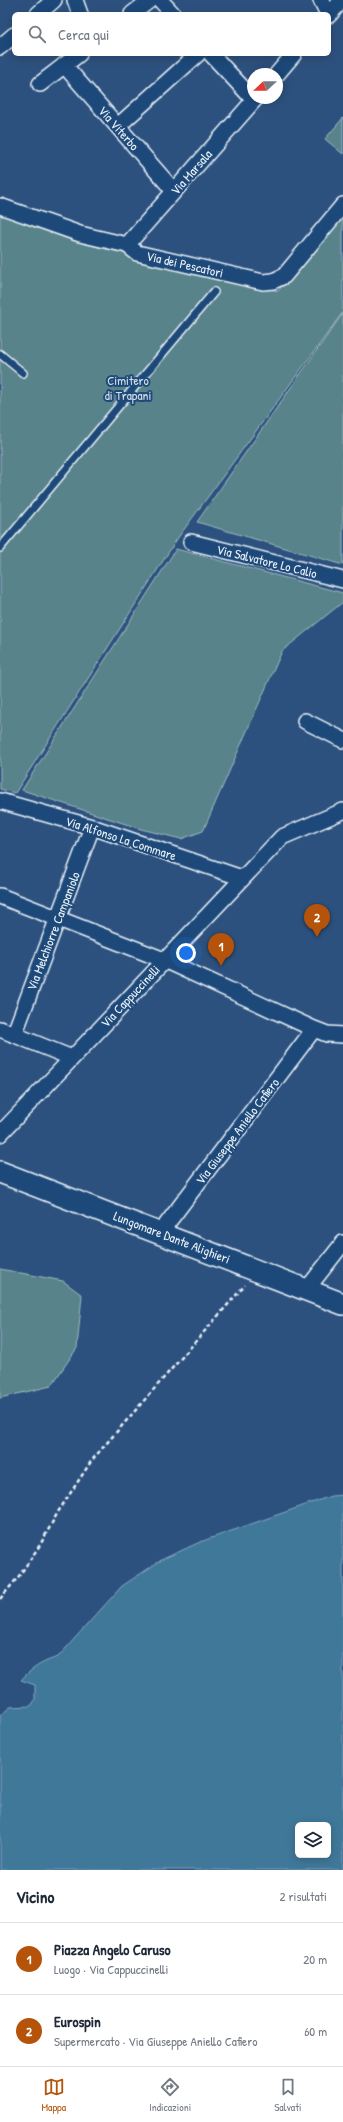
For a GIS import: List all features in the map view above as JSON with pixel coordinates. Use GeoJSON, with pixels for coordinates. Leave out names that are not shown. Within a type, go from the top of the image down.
{"type":"FeatureCollection","features":[{"type":"Feature","properties":{"kind":"main road","name":"Lungomare Dante Alighieri"},"geometry":{"type":"LineString","coordinates":[[0,1172],[258,1270],[343,1304]]}},
{"type":"Feature","properties":{"kind":"street"},"geometry":{"type":"LineString","coordinates":[[40,12],[54,0]]}},
{"type":"Feature","properties":{"kind":"street"},"geometry":{"type":"LineString","coordinates":[[76,0],[79,12]]}},
{"type":"Feature","properties":{"kind":"street"},"geometry":{"type":"LineString","coordinates":[[135,12],[150,0]]}},
{"type":"Feature","properties":{"kind":"street"},"geometry":{"type":"LineString","coordinates":[[160,0],[171,12]]}},
{"type":"Feature","properties":{"kind":"street"},"geometry":{"type":"LineString","coordinates":[[321,0],[328,12]]}},
{"type":"Feature","properties":{"kind":"street"},"geometry":{"type":"LineString","coordinates":[[331,12],[342,0]]}},
{"type":"Feature","properties":{"kind":"street"},"geometry":{"type":"LineString","coordinates":[[0,47],[12,37]]}},
{"type":"Feature","properties":{"kind":"street"},"geometry":{"type":"LineString","coordinates":[[40,84],[76,56]]}},
{"type":"Feature","properties":{"kind":"street"},"geometry":{"type":"LineString","coordinates":[[118,126],[196,56]]}},
{"type":"Feature","properties":{"kind":"street"},"geometry":{"type":"LineString","coordinates":[[213,56],[247,91]]}},
{"type":"Feature","properties":{"kind":"street"},"geometry":{"type":"LineString","coordinates":[[282,68],[292,56]]}},
{"type":"Feature","properties":{"kind":"street","name":"Via Viterbo"},"geometry":{"type":"LineString","coordinates":[[64,65],[174,191]]}},
{"type":"Feature","properties":{"kind":"street","name":"Via Marsala"},"geometry":{"type":"LineString","coordinates":[[127,245],[251,104]]}},
{"type":"Feature","properties":{"kind":"street","name":"Via dei Pescatori"},"geometry":{"type":"LineString","coordinates":[[0,206],[80,234],[127,245],[137,253],[263,282],[272,282],[284,276],[343,205]]}},
{"type":"Feature","properties":{"kind":"street","name":"Via Salvatore Lo Calio"},"geometry":{"type":"LineString","coordinates":[[191,542],[343,580]]}},
{"type":"Feature","properties":{"kind":"street"},"geometry":{"type":"LineString","coordinates":[[305,721],[343,740]]}},
{"type":"Feature","properties":{"kind":"street","name":"Via Alfonso La Commare"},"geometry":{"type":"LineString","coordinates":[[0,801],[92,827],[242,878]]}},
{"type":"Feature","properties":{"kind":"street","name":"Via Cappuccinelli"},"geometry":{"type":"LineString","coordinates":[[0,1134],[282,837],[343,811]]}},
{"type":"Feature","properties":{"kind":"street","name":"Via Melchiorre Campaniolo"},"geometry":{"type":"LineString","coordinates":[[14,1035],[92,827]]}},
{"type":"Feature","properties":{"kind":"street"},"geometry":{"type":"LineString","coordinates":[[0,896],[164,960],[314,1029],[327,1034],[343,1035]]}},
{"type":"Feature","properties":{"kind":"street"},"geometry":{"type":"LineString","coordinates":[[0,1029],[72,1058]]}},
{"type":"Feature","properties":{"kind":"street","name":"Via Giuseppe Aniello Cafiero"},"geometry":{"type":"LineString","coordinates":[[160,1233],[314,1029]]}},
{"type":"Feature","properties":{"kind":"street"},"geometry":{"type":"LineString","coordinates":[[307,1289],[343,1243]]}},
{"type":"Feature","properties":{"kind":"lane"},"geometry":{"type":"LineString","coordinates":[[0,548],[214,292]]}},
{"type":"Feature","properties":{"kind":"lane"},"geometry":{"type":"LineString","coordinates":[[0,354],[23,374]]}},
{"type":"Feature","properties":{"kind":"path"},"geometry":{"type":"LineString","coordinates":[[0,1599],[19,1576],[92,1460],[258,1270]]}},
{"type":"Feature","properties":{"kind":"green space"},"geometry":{"type":"Polygon","coordinates":[[[343,118],[343,154],[325,139],[343,118]]]}},
{"type":"Feature","properties":{"kind":"green space","name":"Cimitero di Trapani"},"geometry":{"type":"Polygon","coordinates":[[[343,213],[343,312],[177,539],[15,793],[0,789],[0,214],[74,241],[278,291],[343,213]]]}},
{"type":"Feature","properties":{"kind":"green space"},"geometry":{"type":"Polygon","coordinates":[[[343,313],[343,565],[197,522],[343,313]]]}},
{"type":"Feature","properties":{"kind":"green space"},"geometry":{"type":"Polygon","coordinates":[[[176,549],[343,593],[343,602],[282,651],[203,831],[181,839],[141,829],[22,790],[176,549]]]}},
{"type":"Feature","properties":{"kind":"green space"},"geometry":{"type":"Polygon","coordinates":[[[0,1269],[63,1281],[82,1295],[77,1348],[51,1386],[0,1398],[0,1269]]]}},
{"type":"Feature","properties":{"kind":"water"},"geometry":{"type":"Polygon","coordinates":[[[343,1495],[343,1870],[0,1870],[0,1716],[10,1707],[31,1706],[35,1700],[35,1685],[21,1680],[38,1666],[58,1657],[122,1586],[163,1559],[200,1542],[331,1496],[343,1495]]]}},
{"type":"Feature","properties":{"kind":"place","name":"Eurospin"},"geometry":{"type":"Point","coordinates":[317,937]}},
{"type":"Feature","properties":{"kind":"place","name":"Piazza Angelo Caruso"},"geometry":{"type":"Point","coordinates":[221,966]}}]}
